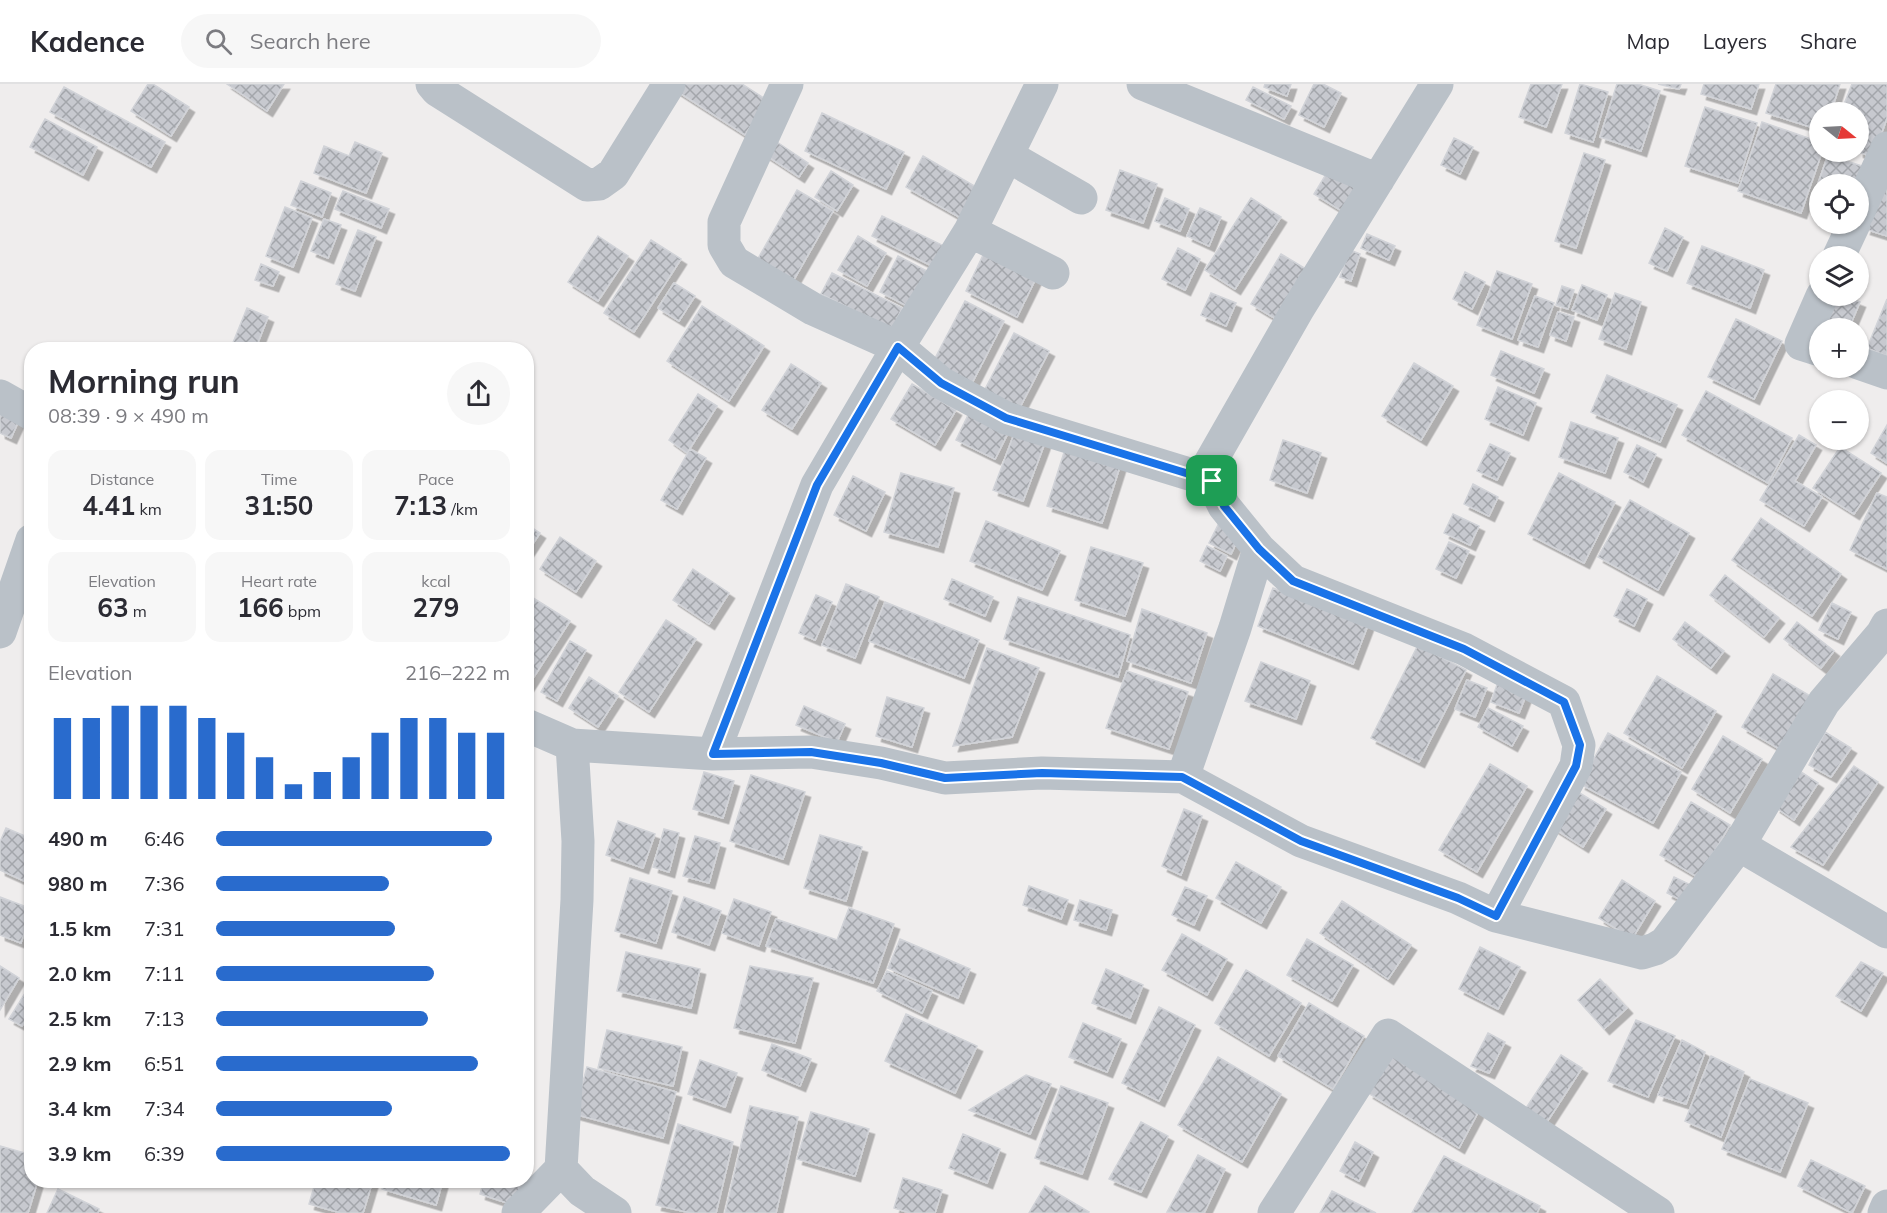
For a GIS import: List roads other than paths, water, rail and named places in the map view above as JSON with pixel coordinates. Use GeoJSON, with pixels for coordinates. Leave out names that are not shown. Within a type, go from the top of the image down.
{"type":"FeatureCollection","features":[{"type":"Feature","properties":{"kind":"street"},"geometry":{"type":"LineString","coordinates":[[432,84],[437,90],[587,185],[599,184],[613,174],[669,84]]}},
{"type":"Feature","properties":{"kind":"street"},"geometry":{"type":"LineString","coordinates":[[787,84],[724,222],[724,245],[734,262],[813,309],[898,347],[941,383],[1006,418],[1212,481]]}},
{"type":"Feature","properties":{"kind":"street"},"geometry":{"type":"LineString","coordinates":[[713,754],[817,485],[898,347],[970,231],[1042,84]]}},
{"type":"Feature","properties":{"kind":"street"},"geometry":{"type":"LineString","coordinates":[[1143,84],[1378,180]]}},
{"type":"Feature","properties":{"kind":"street"},"geometry":{"type":"LineString","coordinates":[[1437,84],[1298,309],[1206,470],[1224,506],[1259,549],[1293,581],[1464,649],[1564,702],[1580,745],[1576,766],[1496,916]]}},
{"type":"Feature","properties":{"kind":"street"},"geometry":{"type":"LineString","coordinates":[[1869,188],[1887,148]]}},
{"type":"Feature","properties":{"kind":"street"},"geometry":{"type":"LineString","coordinates":[[1008,156],[1081,198]]}},
{"type":"Feature","properties":{"kind":"street"},"geometry":{"type":"LineString","coordinates":[[970,231],[1053,273]]}},
{"type":"Feature","properties":{"kind":"street"},"geometry":{"type":"LineString","coordinates":[[1809,326],[1801,344],[1809,347]]}},
{"type":"Feature","properties":{"kind":"street"},"geometry":{"type":"LineString","coordinates":[[1869,367],[1887,373]]}},
{"type":"Feature","properties":{"kind":"street"},"geometry":{"type":"LineString","coordinates":[[0,396],[24,410]]}},
{"type":"Feature","properties":{"kind":"street"},"geometry":{"type":"LineString","coordinates":[[1182,777],[1235,628],[1259,549]]}},
{"type":"Feature","properties":{"kind":"street"},"geometry":{"type":"LineString","coordinates":[[0,632],[24,563]]}},
{"type":"Feature","properties":{"kind":"street"},"geometry":{"type":"LineString","coordinates":[[534,728],[572,745],[713,754],[811,752],[881,763],[945,778],[1042,773],[1182,777],[1301,841],[1458,898],[1496,916],[1642,952],[1655,949],[1665,943],[1739,844],[1824,702],[1885,632]]}},
{"type":"Feature","properties":{"kind":"street"},"geometry":{"type":"LineString","coordinates":[[519,1213],[561,1169],[577,900],[578,841],[572,745]]}},
{"type":"Feature","properties":{"kind":"street"},"geometry":{"type":"LineString","coordinates":[[1739,844],[1887,932]]}},
{"type":"Feature","properties":{"kind":"street"},"geometry":{"type":"LineString","coordinates":[[1274,1213],[1388,1035],[1658,1213]]}},
{"type":"Feature","properties":{"kind":"street"},"geometry":{"type":"LineString","coordinates":[[561,1169],[582,1191],[615,1213]]}},
{"type":"Feature","properties":{"kind":"street"},"geometry":{"type":"LineString","coordinates":[[1884,1213],[1887,1206]]}}]}
